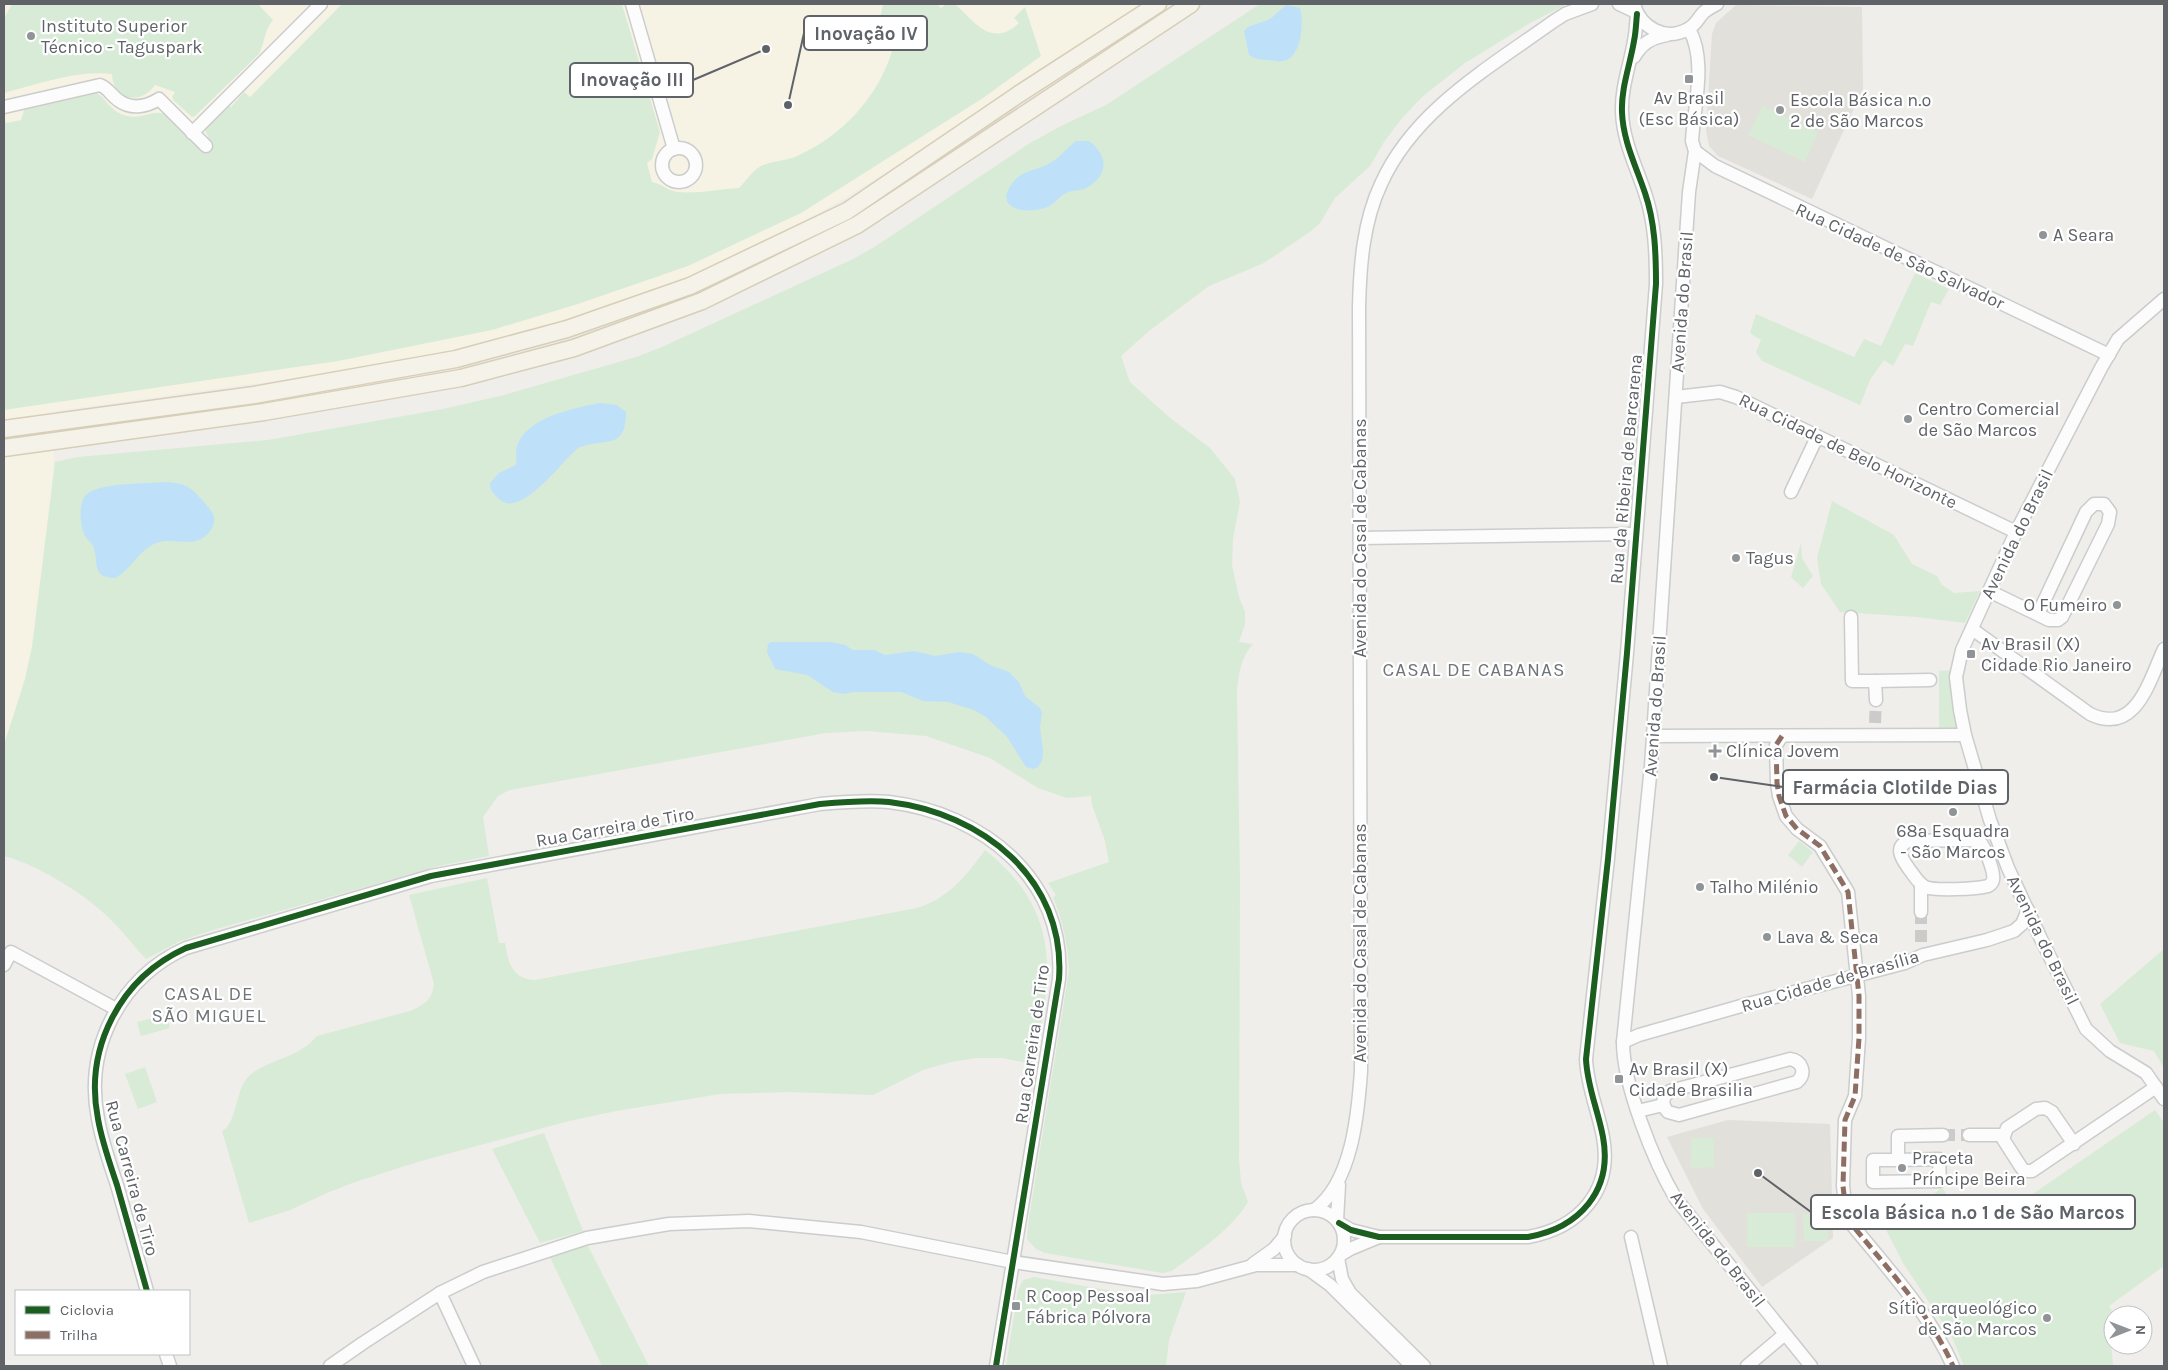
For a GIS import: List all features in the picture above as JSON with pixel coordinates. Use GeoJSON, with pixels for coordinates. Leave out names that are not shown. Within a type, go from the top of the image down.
{"type":"FeatureCollection","features":[{"type":"Feature","properties":{"kind":"main road"},"geometry":{"type":"LineString","coordinates":[[4,429],[254,395],[456,359],[567,329],[690,286],[847,211],[1011,99],[1158,4]]}},
{"type":"Feature","properties":{"kind":"main road"},"geometry":{"type":"LineString","coordinates":[[4,448],[264,412],[461,378],[574,348],[702,301],[857,225],[1191,4]]}},
{"type":"Feature","properties":{"kind":"street"},"geometry":{"type":"LineString","coordinates":[[192,133],[321,4]]}},
{"type":"Feature","properties":{"kind":"street"},"geometry":{"type":"LineString","coordinates":[[632,4],[674,149]]}},
{"type":"Feature","properties":{"kind":"street","name":"Avenida do Casal de Cabanas"},"geometry":{"type":"LineString","coordinates":[[330,1366],[362,1342],[440,1293],[483,1272],[564,1244],[609,1233],[689,1222],[749,1221],[861,1232],[1013,1262],[1163,1284],[1197,1281],[1251,1266],[1268,1264],[1324,1268],[1339,1256],[1344,1239],[1338,1222],[1337,1198],[1341,1172],[1355,1124],[1361,1071],[1360,279],[1366,232],[1380,185],[1404,144],[1439,106],[1554,21],[1565,14],[1590,4]]}},
{"type":"Feature","properties":{"kind":"street"},"geometry":{"type":"LineString","coordinates":[[1619,4],[1636,10],[1648,27],[1672,34]]}},
{"type":"Feature","properties":{"kind":"street"},"geometry":{"type":"LineString","coordinates":[[1689,29],[1705,8],[1717,4]]}},
{"type":"Feature","properties":{"kind":"street","name":"Rua da Ribeira de Barcarena"},"geometry":{"type":"LineString","coordinates":[[1379,1237],[1528,1237],[1549,1232],[1568,1223],[1592,1200],[1603,1174],[1605,1155],[1603,1136],[1588,1084],[1586,1059],[1626,663],[1635,534],[1654,320],[1656,266],[1652,219],[1646,194],[1630,152],[1623,123],[1622,99],[1634,42],[1636,10]]}},
{"type":"Feature","properties":{"kind":"street","name":"Rua da Ribeira de Barcarena"},"geometry":{"type":"LineString","coordinates":[[1628,68],[1645,43],[1657,37],[1689,29]]}},
{"type":"Feature","properties":{"kind":"street","name":"Avenida do Brasil"},"geometry":{"type":"LineString","coordinates":[[1689,29],[1694,38],[1698,53],[1692,141],[1695,151],[1689,192],[1653,736],[1623,1042],[1625,1069],[1638,1111],[1667,1185],[1676,1199],[1811,1366]]}},
{"type":"Feature","properties":{"kind":"street"},"geometry":{"type":"LineString","coordinates":[[4,108],[100,85],[127,105],[138,107],[149,105],[158,99],[206,146]]}},
{"type":"Feature","properties":{"kind":"street","name":"Rua Cidade de São Salvador"},"geometry":{"type":"LineString","coordinates":[[1695,151],[1709,163],[2109,355]]}},
{"type":"Feature","properties":{"kind":"street","name":"Avenida do Brasil"},"geometry":{"type":"LineString","coordinates":[[2164,299],[2118,339],[2075,415],[2016,532],[1989,591],[1958,661],[1956,677],[1965,736],[1990,820],[2008,868],[2086,1029],[2110,1051],[2146,1073],[2164,1099]]}},
{"type":"Feature","properties":{"kind":"street","name":"Rua Cidade de Belo Horizonte"},"geometry":{"type":"LineString","coordinates":[[1676,397],[1720,392],[1729,394],[2016,532]]}},
{"type":"Feature","properties":{"kind":"street"},"geometry":{"type":"LineString","coordinates":[[1790,492],[1818,437]]}},
{"type":"Feature","properties":{"kind":"street"},"geometry":{"type":"LineString","coordinates":[[1989,591],[2038,614],[2058,620],[2065,613],[2108,524],[2110,512],[2104,504],[2094,504],[2086,512],[2038,614]]}},
{"type":"Feature","properties":{"kind":"street","name":"Rua da Ribeira de Barcarena"},"geometry":{"type":"LineString","coordinates":[[1360,538],[1635,534]]}},
{"type":"Feature","properties":{"kind":"street"},"geometry":{"type":"LineString","coordinates":[[1851,617],[1852,681],[1930,680]]}},
{"type":"Feature","properties":{"kind":"street"},"geometry":{"type":"LineString","coordinates":[[1972,629],[2090,714],[2104,719],[2124,717],[2134,708],[2164,649]]}},
{"type":"Feature","properties":{"kind":"street"},"geometry":{"type":"LineString","coordinates":[[1875,681],[1876,700]]}},
{"type":"Feature","properties":{"kind":"street"},"geometry":{"type":"LineString","coordinates":[[1653,736],[1782,736],[1876,729],[1965,736]]}},
{"type":"Feature","properties":{"kind":"street"},"geometry":{"type":"LineString","coordinates":[[1782,736],[1776,745],[1779,796],[1786,816],[1797,829],[1820,846],[1848,892],[1858,975],[1859,1038],[1855,1096],[1845,1120],[1843,1186],[1846,1212],[1849,1221],[1907,1292],[1936,1335],[1953,1366]]}},
{"type":"Feature","properties":{"kind":"street","name":"Rua Carreira de Tiro"},"geometry":{"type":"LineString","coordinates":[[147,1290],[98,1120],[94,1087],[95,1065],[103,1036],[116,1008],[144,975],[166,959],[186,948],[431,876],[834,803],[888,802],[938,814],[962,823],[988,838],[1024,869],[1046,902],[1056,934],[1060,959],[1059,979],[996,1366]]}},
{"type":"Feature","properties":{"kind":"street"},"geometry":{"type":"LineString","coordinates":[[1921,884],[1935,889],[1988,886],[1992,884],[1993,876],[1983,846],[1980,842],[1970,840],[1915,841],[1903,844],[1900,849],[1900,856],[1921,884],[1921,912]]}},
{"type":"Feature","properties":{"kind":"street","name":"Rua Cidade de Brasília"},"geometry":{"type":"LineString","coordinates":[[1623,1042],[1640,1035],[1905,963],[1922,949],[1987,940],[2014,931],[2022,924],[2028,910]]}},
{"type":"Feature","properties":{"kind":"street"},"geometry":{"type":"LineString","coordinates":[[4,965],[11,952],[116,1008]]}},
{"type":"Feature","properties":{"kind":"street"},"geometry":{"type":"LineString","coordinates":[[1790,1059],[1798,1062],[1802,1068],[1802,1076],[1797,1082],[1679,1115],[1668,1112],[1663,1105],[1667,1094],[1680,1089],[1790,1059]]}},
{"type":"Feature","properties":{"kind":"street"},"geometry":{"type":"LineString","coordinates":[[2074,1144],[2052,1112],[2045,1108],[2036,1109],[2014,1123],[2007,1128],[2004,1135],[2004,1143],[2021,1167],[2028,1172],[2032,1171],[2074,1144],[2156,1087]]}},
{"type":"Feature","properties":{"kind":"street"},"geometry":{"type":"LineString","coordinates":[[1638,1111],[1663,1105]]}},
{"type":"Feature","properties":{"kind":"street"},"geometry":{"type":"LineString","coordinates":[[1898,1160],[1898,1136],[1943,1135]]}},
{"type":"Feature","properties":{"kind":"street"},"geometry":{"type":"LineString","coordinates":[[1970,1135],[2004,1135]]}},
{"type":"Feature","properties":{"kind":"street"},"geometry":{"type":"LineString","coordinates":[[1939,1159],[1940,1181],[1873,1182],[1873,1160],[1898,1160],[1939,1159]]}},
{"type":"Feature","properties":{"kind":"street","name":"Avenida do Casal de Cabanas"},"geometry":{"type":"LineString","coordinates":[[1251,1266],[1274,1249],[1285,1236],[1294,1218],[1307,1211],[1314,1210],[1330,1195],[1341,1172]]}},
{"type":"Feature","properties":{"kind":"street"},"geometry":{"type":"LineString","coordinates":[[1314,1210],[1326,1212],[1352,1230],[1379,1237]]}},
{"type":"Feature","properties":{"kind":"street"},"geometry":{"type":"LineString","coordinates":[[1285,1236],[1286,1250],[1303,1267],[1330,1285],[1412,1366]]}},
{"type":"Feature","properties":{"kind":"street"},"geometry":{"type":"LineString","coordinates":[[1379,1237],[1350,1248],[1339,1256],[1342,1279],[1350,1293],[1424,1366]]}},
{"type":"Feature","properties":{"kind":"street"},"geometry":{"type":"LineString","coordinates":[[1631,1237],[1661,1366]]}},
{"type":"Feature","properties":{"kind":"street"},"geometry":{"type":"LineString","coordinates":[[440,1293],[474,1366]]}},
{"type":"Feature","properties":{"kind":"street"},"geometry":{"type":"LineString","coordinates":[[1748,1366],[1785,1334]]}},
{"type":"Feature","properties":{"kind":"shaded area"},"geometry":{"type":"Polygon","coordinates":[[[4,4],[1142,4],[947,135],[845,198],[792,228],[743,252],[653,292],[566,322],[472,347],[360,369],[56,411],[52,492],[32,647],[25,679],[4,745],[4,4]]]}},
{"type":"Feature","properties":{"kind":"shaded area","name":"Escola Básica n.º 2 de São Marcos"},"geometry":{"type":"Polygon","coordinates":[[[1736,5],[1862,7],[1863,89],[1812,199],[1718,156],[1709,146],[1706,131],[1712,34],[1716,23],[1736,5]]]}},
{"type":"Feature","properties":{"kind":"shaded area"},"geometry":{"type":"Polygon","coordinates":[[[1728,1120],[1830,1124],[1833,1238],[1762,1287],[1703,1209],[1667,1137],[1728,1120]]]}},
{"type":"Feature","properties":{"kind":"green space"},"geometry":{"type":"Polygon","coordinates":[[[12,4],[258,4],[273,20],[268,28],[259,54],[192,117],[174,101],[172,97],[175,92],[155,85],[143,96],[129,97],[117,90],[112,74],[98,73],[71,76],[4,93],[4,18],[12,4]]]}},
{"type":"Feature","properties":{"kind":"green space"},"geometry":{"type":"Polygon","coordinates":[[[342,4],[622,4],[660,132],[652,159],[647,163],[652,182],[678,192],[701,192],[739,188],[761,166],[795,157],[812,149],[843,127],[868,99],[887,66],[893,48],[875,42],[883,4],[937,4],[941,8],[946,4],[955,4],[977,25],[992,33],[1009,30],[1019,23],[1014,18],[1025,7],[1041,56],[983,98],[801,213],[688,266],[578,304],[492,330],[338,361],[4,410],[4,118],[6,123],[21,120],[24,110],[97,93],[121,114],[134,117],[155,113],[164,114],[201,150],[210,141],[205,130],[208,124],[228,104],[231,107],[244,92],[250,97],[342,4]]]}},
{"type":"Feature","properties":{"kind":"green space"},"geometry":{"type":"Polygon","coordinates":[[[1260,4],[1567,4],[1530,23],[1465,63],[1422,97],[1403,117],[1384,142],[1370,166],[1335,198],[1320,223],[1311,231],[1264,263],[1209,286],[1149,331],[1121,356],[1130,382],[1169,417],[1210,448],[1235,479],[1240,502],[1233,539],[1232,565],[1239,597],[1245,612],[1245,624],[1239,642],[1253,644],[1243,660],[1237,690],[1240,882],[1239,1159],[1241,1183],[1248,1202],[1223,1231],[1204,1248],[1172,1271],[1163,1273],[1045,1253],[1036,1249],[1027,1239],[1069,971],[1064,933],[1053,897],[1056,895],[1048,883],[1109,862],[1105,841],[1092,805],[1091,796],[1067,798],[1038,788],[990,758],[926,736],[867,731],[826,733],[510,790],[498,796],[483,817],[489,856],[439,866],[213,930],[180,941],[146,959],[112,921],[85,898],[44,872],[4,856],[4,745],[25,679],[32,647],[55,462],[78,457],[268,440],[443,409],[504,395],[636,357],[662,347],[853,259],[876,246],[1030,143],[1106,105],[1260,4]]]}},
{"type":"Feature","properties":{"kind":"green space"},"geometry":{"type":"Polygon","coordinates":[[[1763,106],[1818,132],[1805,162],[1748,135],[1763,106]]]}},
{"type":"Feature","properties":{"kind":"green space"},"geometry":{"type":"Polygon","coordinates":[[[1915,273],[1949,289],[1940,305],[1931,302],[1913,346],[1905,344],[1893,366],[1884,360],[1870,380],[1860,405],[1762,361],[1756,352],[1761,340],[1750,333],[1756,314],[1854,357],[1864,339],[1881,346],[1915,273]]]}},
{"type":"Feature","properties":{"kind":"green space"},"geometry":{"type":"Polygon","coordinates":[[[1832,501],[1894,535],[1912,564],[1937,576],[1942,585],[1954,593],[1980,591],[1965,623],[1917,617],[1840,612],[1821,584],[1817,558],[1832,501]]]}},
{"type":"Feature","properties":{"kind":"green space"},"geometry":{"type":"Polygon","coordinates":[[[1801,543],[1802,558],[1813,576],[1803,588],[1791,577],[1801,543]]]}},
{"type":"Feature","properties":{"kind":"green space"},"geometry":{"type":"Polygon","coordinates":[[[1954,670],[1965,732],[1939,731],[1939,671],[1954,670]]]}},
{"type":"Feature","properties":{"kind":"green space"},"geometry":{"type":"Polygon","coordinates":[[[1799,841],[1813,852],[1802,867],[1788,855],[1799,841]]]}},
{"type":"Feature","properties":{"kind":"green space"},"geometry":{"type":"Polygon","coordinates":[[[985,850],[1010,873],[1028,897],[1040,922],[1046,947],[1045,1002],[1032,1064],[1002,1058],[976,1058],[951,1062],[923,1070],[873,1095],[789,1092],[720,1094],[616,1111],[569,1121],[421,1161],[355,1182],[290,1210],[249,1223],[222,1131],[231,1122],[244,1083],[255,1071],[300,1050],[317,1036],[410,1011],[429,998],[434,984],[409,895],[487,878],[499,943],[505,943],[510,963],[516,973],[527,979],[535,980],[917,908],[948,892],[964,877],[985,850]]]}},
{"type":"Feature","properties":{"kind":"green space"},"geometry":{"type":"Polygon","coordinates":[[[2164,949],[2164,1068],[2154,1051],[2120,1043],[2100,1004],[2164,949]]]}},
{"type":"Feature","properties":{"kind":"green space"},"geometry":{"type":"Polygon","coordinates":[[[166,1015],[170,1028],[141,1036],[137,1022],[166,1015]]]}},
{"type":"Feature","properties":{"kind":"green space"},"geometry":{"type":"Polygon","coordinates":[[[145,1067],[157,1102],[138,1109],[125,1074],[145,1067]]]}},
{"type":"Feature","properties":{"kind":"green space"},"geometry":{"type":"Polygon","coordinates":[[[2155,1110],[2164,1123],[2164,1266],[2110,1305],[2103,1305],[2103,1355],[2112,1355],[2113,1366],[1964,1366],[1952,1337],[1903,1263],[1885,1228],[1942,1188],[1956,1207],[2014,1207],[2155,1110]]]}},
{"type":"Feature","properties":{"kind":"green space"},"geometry":{"type":"Polygon","coordinates":[[[544,1133],[583,1231],[540,1243],[492,1149],[544,1133]]]}},
{"type":"Feature","properties":{"kind":"green space"},"geometry":{"type":"Polygon","coordinates":[[[1691,1138],[1714,1138],[1714,1167],[1691,1168],[1691,1138]]]}},
{"type":"Feature","properties":{"kind":"green space"},"geometry":{"type":"Polygon","coordinates":[[[1747,1213],[1795,1213],[1795,1247],[1747,1247],[1747,1213]]]}},
{"type":"Feature","properties":{"kind":"green space"},"geometry":{"type":"Polygon","coordinates":[[[1827,1213],[1828,1241],[1804,1241],[1803,1214],[1827,1213]]]}},
{"type":"Feature","properties":{"kind":"green space"},"geometry":{"type":"Polygon","coordinates":[[[586,1242],[649,1366],[602,1366],[549,1255],[586,1242]]]}},
{"type":"Feature","properties":{"kind":"green space"},"geometry":{"type":"Polygon","coordinates":[[[1034,1277],[1124,1293],[1149,1295],[1186,1292],[1169,1340],[1166,1366],[1006,1366],[1018,1290],[1023,1280],[1034,1277]]]}},
{"type":"Feature","properties":{"kind":"water"},"geometry":{"type":"Polygon","coordinates":[[[1286,5],[1300,8],[1301,14],[1300,39],[1294,53],[1289,58],[1281,61],[1258,59],[1249,55],[1244,31],[1248,27],[1270,19],[1286,5]]]}},
{"type":"Feature","properties":{"kind":"water"},"geometry":{"type":"Polygon","coordinates":[[[1076,141],[1089,141],[1100,152],[1104,164],[1103,170],[1095,182],[1086,188],[1066,193],[1045,208],[1036,210],[1019,209],[1012,207],[1008,203],[1006,197],[1008,189],[1018,177],[1050,163],[1076,141]]]}},
{"type":"Feature","properties":{"kind":"water"},"geometry":{"type":"Polygon","coordinates":[[[600,403],[617,405],[626,412],[625,425],[622,433],[617,438],[578,448],[529,496],[518,502],[508,503],[499,499],[494,494],[490,483],[499,473],[516,465],[517,446],[522,436],[530,428],[565,411],[600,403]]]}},
{"type":"Feature","properties":{"kind":"water"},"geometry":{"type":"Polygon","coordinates":[[[178,483],[188,487],[195,493],[213,514],[214,524],[212,528],[206,535],[193,541],[164,541],[156,543],[145,550],[126,570],[115,578],[102,575],[97,569],[92,544],[85,536],[82,527],[81,509],[83,499],[92,491],[101,488],[123,484],[178,483]]]}},
{"type":"Feature","properties":{"kind":"water"},"geometry":{"type":"Polygon","coordinates":[[[771,642],[831,642],[845,645],[853,650],[874,650],[885,655],[914,651],[935,656],[959,652],[973,654],[990,665],[1009,672],[1019,682],[1025,696],[1040,708],[1042,713],[1040,727],[1043,751],[1042,761],[1038,767],[1033,769],[1026,767],[1007,737],[986,717],[974,710],[948,702],[923,701],[901,692],[854,692],[843,694],[833,692],[807,675],[775,669],[767,652],[768,644],[771,642]]]}},
{"type":"Feature","properties":{"kind":"tunnel"},"geometry":{"type":"LineString","coordinates":[[1875,723],[1876,700]]}},
{"type":"Feature","properties":{"kind":"tunnel"},"geometry":{"type":"LineString","coordinates":[[1921,912],[1921,943]]}},
{"type":"Feature","properties":{"kind":"tunnel"},"geometry":{"type":"LineString","coordinates":[[1943,1135],[1969,1135]]}},
{"type":"Feature","properties":{"kind":"marked path"},"geometry":{"type":"LineString","coordinates":[[1782,736],[1776,745],[1777,783],[1786,816],[1797,829],[1820,846],[1848,892],[1859,996],[1859,1038],[1855,1096],[1845,1120],[1843,1186],[1846,1212],[1849,1221],[1892,1273],[1932,1327],[1953,1366]]}},
{"type":"Feature","properties":{"kind":"cycle path"},"geometry":{"type":"LineString","coordinates":[[1339,1223],[1351,1230],[1379,1237],[1528,1237],[1563,1225],[1577,1216],[1597,1190],[1603,1174],[1605,1156],[1603,1137],[1588,1079],[1586,1059],[1608,859],[1627,653],[1656,284],[1651,215],[1627,143],[1622,112],[1623,94],[1635,38],[1637,14]]}},
{"type":"Feature","properties":{"kind":"cycle path"},"geometry":{"type":"LineString","coordinates":[[147,1290],[106,1153],[98,1119],[95,1092],[102,1042],[112,1018],[125,997],[142,977],[163,961],[186,948],[431,876],[820,804],[863,801],[889,802],[923,809],[956,820],[986,836],[1011,857],[1033,882],[1048,911],[1058,943],[1059,979],[996,1366]]}},
{"type":"Feature","properties":{"kind":"place","name":"Instituto Superior Técnico - Taguspark"},"geometry":{"type":"Point","coordinates":[31,36]}},
{"type":"Feature","properties":{"kind":"place","name":"Inovação III"},"geometry":{"type":"Point","coordinates":[766,49]}},
{"type":"Feature","properties":{"kind":"place","name":"Av Brasil (Esc Básica)"},"geometry":{"type":"Point","coordinates":[1689,79]}},
{"type":"Feature","properties":{"kind":"place","name":"Inovação IV"},"geometry":{"type":"Point","coordinates":[788,105]}},
{"type":"Feature","properties":{"kind":"place","name":"Escola Básica n.º 2 de São Marcos"},"geometry":{"type":"Point","coordinates":[1780,110]}},
{"type":"Feature","properties":{"kind":"place","name":"A Seara"},"geometry":{"type":"Point","coordinates":[2043,235]}},
{"type":"Feature","properties":{"kind":"place","name":"Centro Comercial de São Marcos"},"geometry":{"type":"Point","coordinates":[1908,419]}},
{"type":"Feature","properties":{"kind":"place","name":"Tagus"},"geometry":{"type":"Point","coordinates":[1736,558]}},
{"type":"Feature","properties":{"kind":"place","name":"O Fumeiro"},"geometry":{"type":"Point","coordinates":[2117,605]}},
{"type":"Feature","properties":{"kind":"place","name":"Av Brasil (X) Cidade Rio Janeiro"},"geometry":{"type":"Point","coordinates":[1971,654]}},
{"type":"Feature","properties":{"kind":"place","name":"Clínica Jovem"},"geometry":{"type":"Point","coordinates":[1715,751]}},
{"type":"Feature","properties":{"kind":"place","name":"Farmácia Clotilde Dias"},"geometry":{"type":"Point","coordinates":[1714,777]}},
{"type":"Feature","properties":{"kind":"place","name":"68ª Esquadra - São Marcos"},"geometry":{"type":"Point","coordinates":[1953,812]}},
{"type":"Feature","properties":{"kind":"place","name":"Talho Milénio"},"geometry":{"type":"Point","coordinates":[1700,887]}},
{"type":"Feature","properties":{"kind":"place","name":"Lava & Seca"},"geometry":{"type":"Point","coordinates":[1767,937]}},
{"type":"Feature","properties":{"kind":"place","name":"Av Brasil (X) Cidade Brasilia"},"geometry":{"type":"Point","coordinates":[1619,1079]}},
{"type":"Feature","properties":{"kind":"place","name":"Praceta Príncipe Beira"},"geometry":{"type":"Point","coordinates":[1902,1168]}},
{"type":"Feature","properties":{"kind":"place","name":"Escola Básica n.º 1 de São Marcos"},"geometry":{"type":"Point","coordinates":[1758,1173]}},
{"type":"Feature","properties":{"kind":"place","name":"R Coop Pessoal Fábrica Pólvora"},"geometry":{"type":"Point","coordinates":[1016,1306]}},
{"type":"Feature","properties":{"kind":"place","name":"Sítio arqueológico de São Marcos"},"geometry":{"type":"Point","coordinates":[2047,1318]}},
{"type":"Feature","properties":{"kind":"district","name":"CASAL DE CABANAS"},"geometry":{"type":"Point","coordinates":[1474,669]}},
{"type":"Feature","properties":{"kind":"district","name":"CASAL DE SÃO MIGUEL"},"geometry":{"type":"Point","coordinates":[209,1004]}}]}
